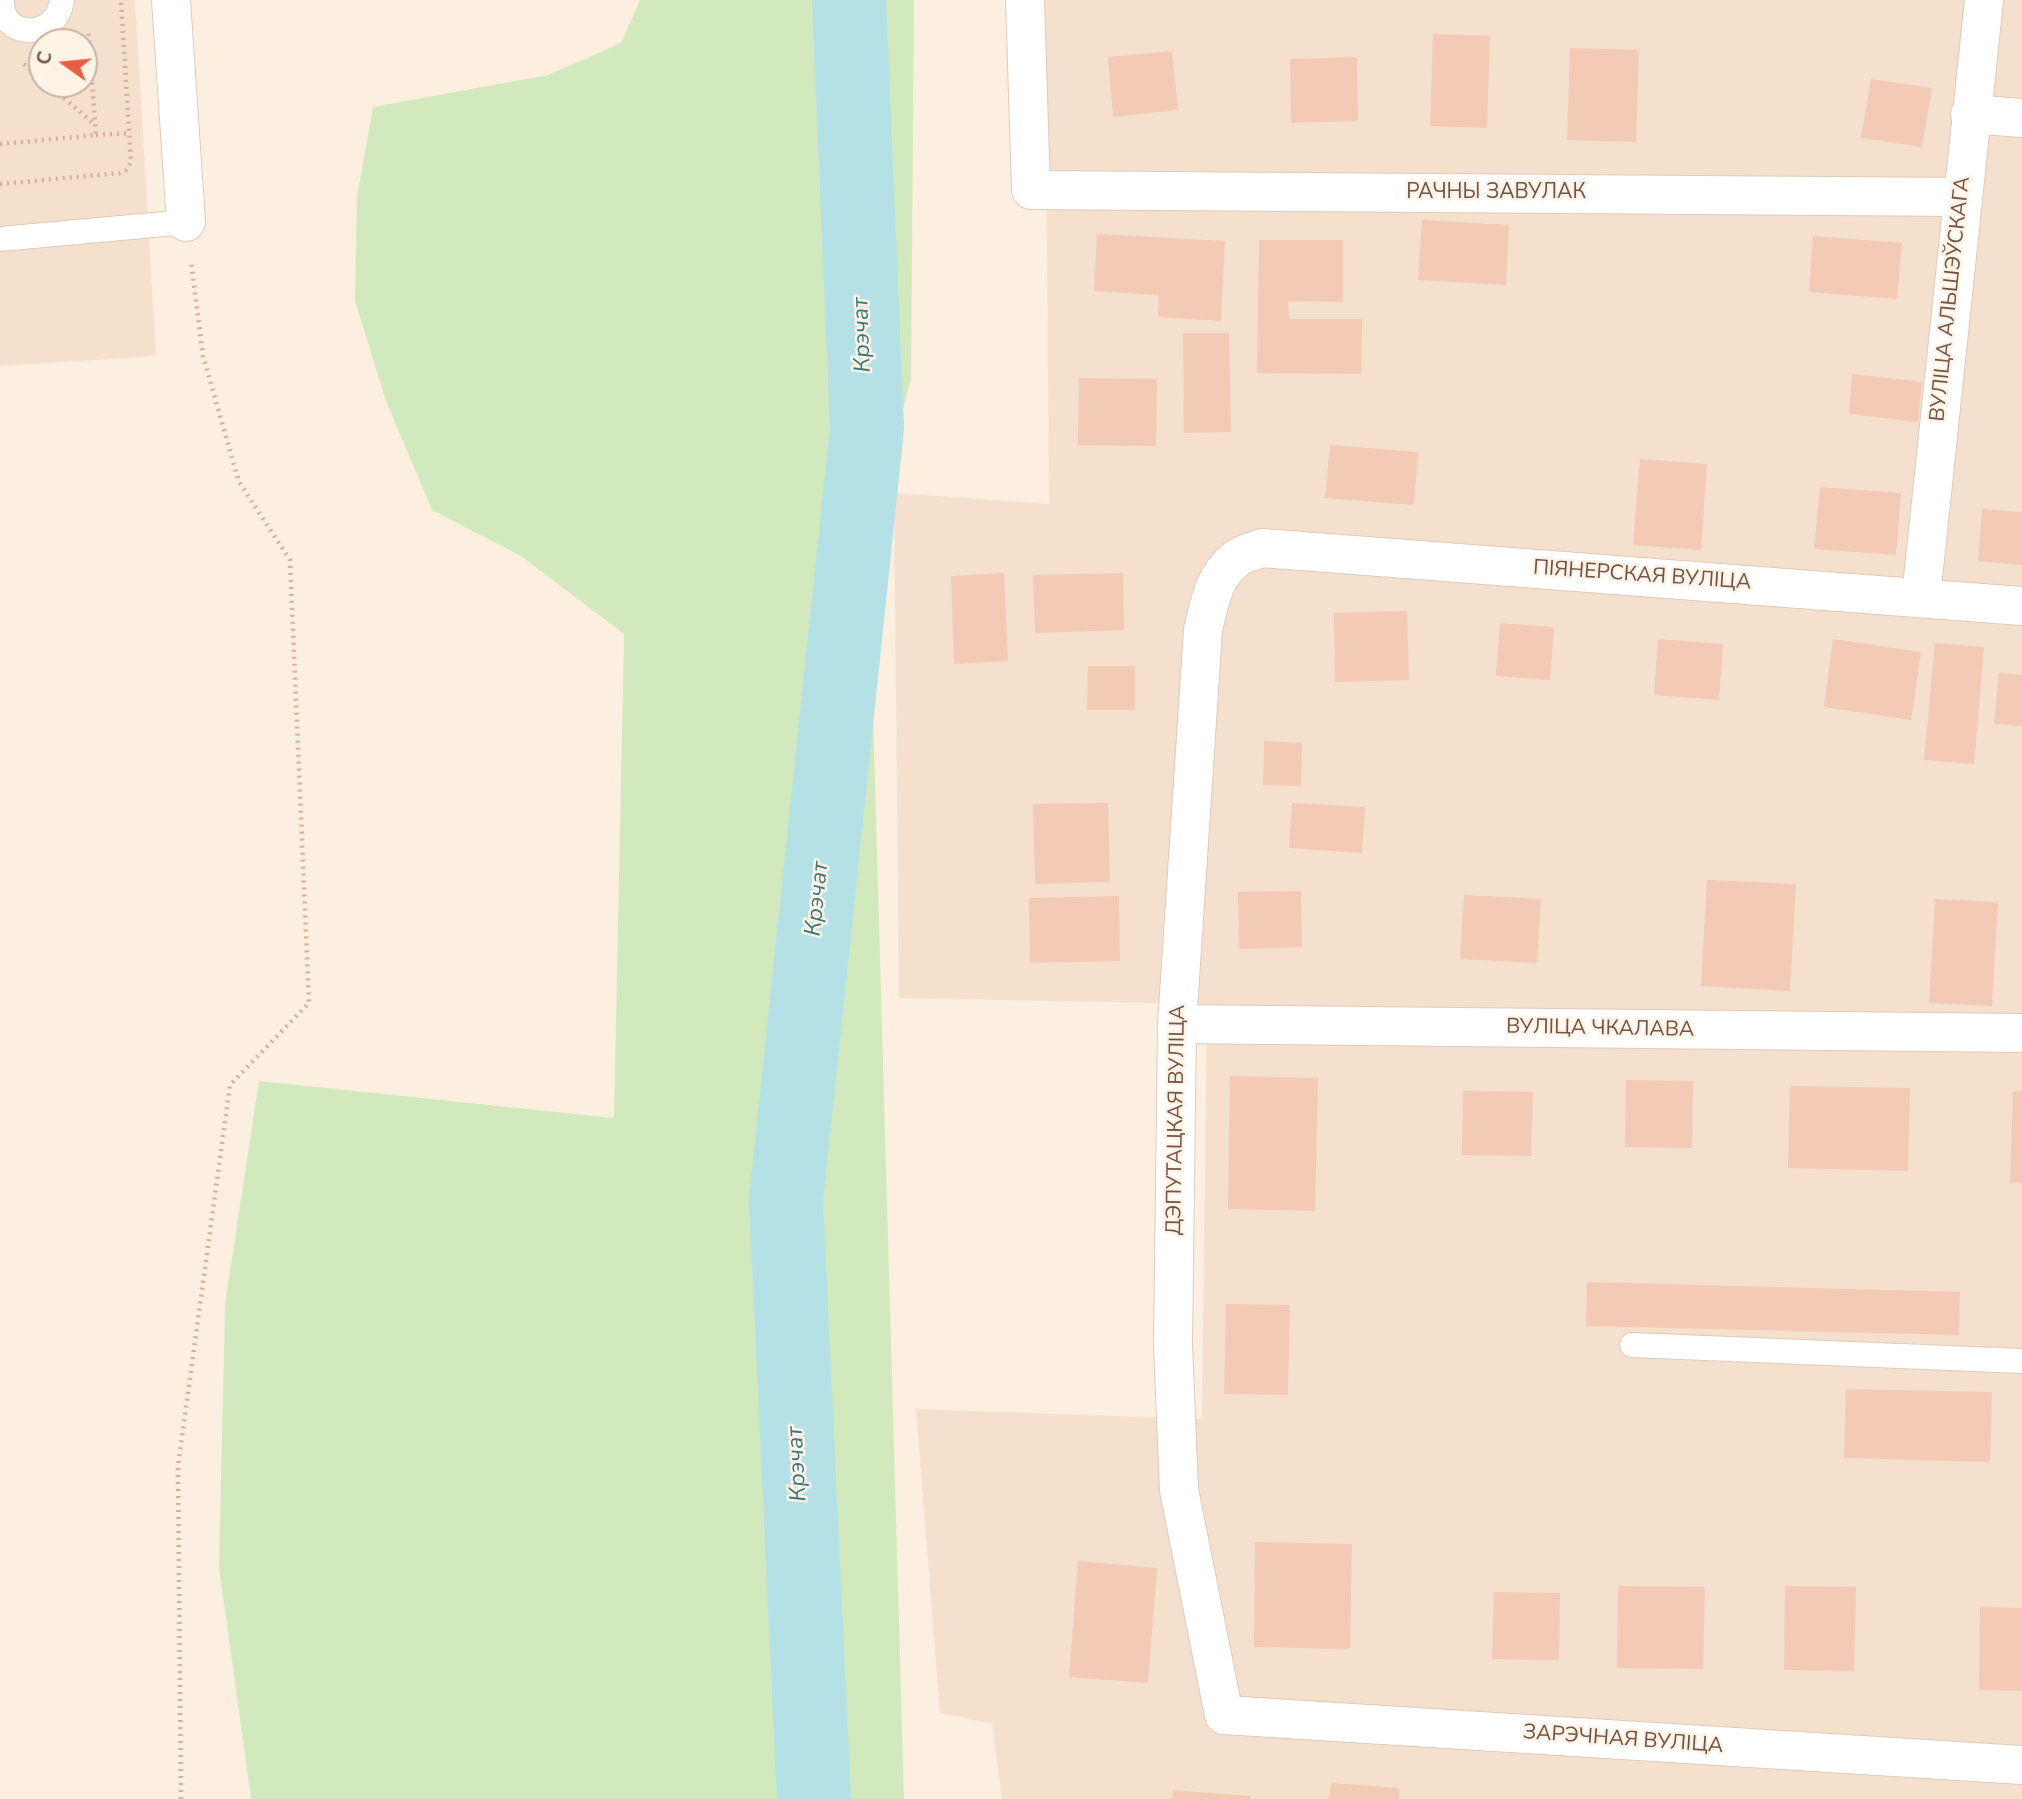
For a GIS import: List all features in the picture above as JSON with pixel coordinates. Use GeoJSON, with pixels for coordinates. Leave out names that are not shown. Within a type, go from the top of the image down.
{"type":"FeatureCollection","features":[{"type":"Feature","properties":{"kind":"street"},"geometry":{"type":"LineString","coordinates":[[171,0],[186,222]]}},
{"type":"Feature","properties":{"kind":"street","name":"РАЧНЫ ЗАВУЛАК"},"geometry":{"type":"LineString","coordinates":[[1025,0],[1031,190],[1962,197]]}},
{"type":"Feature","properties":{"kind":"street","name":"ВУЛІЦА АЛЬШЭЎСКАГА"},"geometry":{"type":"LineString","coordinates":[[1921,597],[1983,0]]}},
{"type":"Feature","properties":{"kind":"street"},"geometry":{"type":"LineString","coordinates":[[1970,114],[2022,118]]}},
{"type":"Feature","properties":{"kind":"street","name":"ПІЯНЕРСКАЯ ВУЛІЦА"},"geometry":{"type":"LineString","coordinates":[[1262,548],[2022,606]]}},
{"type":"Feature","properties":{"kind":"street","name":"ДЭПУТАЦКАЯ ВУЛІЦА"},"geometry":{"type":"LineString","coordinates":[[1224,1715],[1179,1490],[1172,1345],[1177,1024],[1203,630],[1210,599],[1219,577],[1236,558],[1262,548]]}},
{"type":"Feature","properties":{"kind":"street","name":"ВУЛІЦА ЧКАЛАВА"},"geometry":{"type":"LineString","coordinates":[[1177,1024],[2022,1033]]}},
{"type":"Feature","properties":{"kind":"street","name":"ЗАРЭЧНАЯ ВУЛІЦА"},"geometry":{"type":"LineString","coordinates":[[1224,1715],[2022,1765]]}},
{"type":"Feature","properties":{"kind":"lane"},"geometry":{"type":"LineString","coordinates":[[2,0],[1,7],[7,18],[16,27],[28,31],[40,30],[51,24],[59,13],[62,0]]}},
{"type":"Feature","properties":{"kind":"lane"},"geometry":{"type":"LineString","coordinates":[[0,239],[186,222]]}},
{"type":"Feature","properties":{"kind":"lane"},"geometry":{"type":"LineString","coordinates":[[1632,1345],[2022,1361]]}},
{"type":"Feature","properties":{"kind":"path"},"geometry":{"type":"LineString","coordinates":[[0,184],[120,173],[126,170],[131,162],[131,133],[121,0]]}},
{"type":"Feature","properties":{"kind":"path"},"geometry":{"type":"LineString","coordinates":[[63,98],[95,125]]}},
{"type":"Feature","properties":{"kind":"path"},"geometry":{"type":"LineString","coordinates":[[93,98],[96,135]]}},
{"type":"Feature","properties":{"kind":"path"},"geometry":{"type":"LineString","coordinates":[[0,144],[131,133]]}},
{"type":"Feature","properties":{"kind":"path"},"geometry":{"type":"LineString","coordinates":[[181,1799],[178,1466],[230,1085],[309,1003],[290,560],[239,482],[203,356],[186,222]]}},
{"type":"Feature","properties":{"kind":"shaded area"},"geometry":{"type":"Polygon","coordinates":[[[0,0],[135,0],[156,356],[0,366],[0,0]]]}},
{"type":"Feature","properties":{"kind":"shaded area"},"geometry":{"type":"Polygon","coordinates":[[[1045,0],[2022,0],[2022,1799],[1002,1799],[992,1724],[940,1713],[916,1409],[1202,1419],[1207,1004],[899,998],[894,493],[1049,504],[1045,0]]]}},
{"type":"Feature","properties":{"kind":"green space"},"geometry":{"type":"Polygon","coordinates":[[[640,0],[914,0],[911,380],[868,537],[904,1799],[251,1799],[219,1567],[225,1304],[259,1081],[614,1118],[624,634],[521,556],[432,510],[386,401],[355,301],[357,197],[373,107],[548,75],[621,43],[640,0]]]}},
{"type":"Feature","properties":{"kind":"building"},"geometry":{"type":"Polygon","coordinates":[[[1433,34],[1490,36],[1487,128],[1430,126],[1433,34]]]}},
{"type":"Feature","properties":{"kind":"building"},"geometry":{"type":"Polygon","coordinates":[[[1570,48],[1639,50],[1636,142],[1567,140],[1570,48]]]}},
{"type":"Feature","properties":{"kind":"building"},"geometry":{"type":"Polygon","coordinates":[[[1172,51],[1178,110],[1113,117],[1108,57],[1172,51]]]}},
{"type":"Feature","properties":{"kind":"building"},"geometry":{"type":"Polygon","coordinates":[[[1357,57],[1358,121],[1291,123],[1290,59],[1357,57]]]}},
{"type":"Feature","properties":{"kind":"building"},"geometry":{"type":"Polygon","coordinates":[[[1871,79],[1932,88],[1922,147],[1861,138],[1871,79]]]}},
{"type":"Feature","properties":{"kind":"building"},"geometry":{"type":"Polygon","coordinates":[[[1422,220],[1509,225],[1506,285],[1418,280],[1422,220]]]}},
{"type":"Feature","properties":{"kind":"building"},"geometry":{"type":"Polygon","coordinates":[[[1097,234],[1225,241],[1221,321],[1158,317],[1159,295],[1094,291],[1097,234]]]}},
{"type":"Feature","properties":{"kind":"building"},"geometry":{"type":"Polygon","coordinates":[[[1813,236],[1902,243],[1897,299],[1809,292],[1813,236]]]}},
{"type":"Feature","properties":{"kind":"building"},"geometry":{"type":"Polygon","coordinates":[[[1259,240],[1343,240],[1343,302],[1288,301],[1289,319],[1362,319],[1361,374],[1257,373],[1259,240]]]}},
{"type":"Feature","properties":{"kind":"building"},"geometry":{"type":"Polygon","coordinates":[[[1183,333],[1229,333],[1231,432],[1184,433],[1183,333]]]}},
{"type":"Feature","properties":{"kind":"building"},"geometry":{"type":"Polygon","coordinates":[[[1852,374],[1922,382],[1918,422],[1849,414],[1852,374]]]}},
{"type":"Feature","properties":{"kind":"building"},"geometry":{"type":"Polygon","coordinates":[[[1079,378],[1157,379],[1156,446],[1078,445],[1079,378]]]}},
{"type":"Feature","properties":{"kind":"building"},"geometry":{"type":"Polygon","coordinates":[[[1330,445],[1418,452],[1414,505],[1325,498],[1330,445]]]}},
{"type":"Feature","properties":{"kind":"building"},"geometry":{"type":"Polygon","coordinates":[[[1640,459],[1707,464],[1701,550],[1633,545],[1640,459]]]}},
{"type":"Feature","properties":{"kind":"building"},"geometry":{"type":"Polygon","coordinates":[[[1820,487],[1901,493],[1896,555],[1814,549],[1820,487]]]}},
{"type":"Feature","properties":{"kind":"building"},"geometry":{"type":"Polygon","coordinates":[[[1982,509],[2022,512],[2022,565],[1978,561],[1982,509]]]}},
{"type":"Feature","properties":{"kind":"building"},"geometry":{"type":"Polygon","coordinates":[[[1004,573],[1008,661],[954,664],[951,576],[1004,573]]]}},
{"type":"Feature","properties":{"kind":"building"},"geometry":{"type":"Polygon","coordinates":[[[1123,573],[1124,630],[1035,633],[1033,575],[1123,573]]]}},
{"type":"Feature","properties":{"kind":"building"},"geometry":{"type":"Polygon","coordinates":[[[1407,611],[1409,680],[1335,682],[1334,613],[1407,611]]]}},
{"type":"Feature","properties":{"kind":"building"},"geometry":{"type":"Polygon","coordinates":[[[1500,623],[1554,627],[1550,680],[1496,676],[1500,623]]]}},
{"type":"Feature","properties":{"kind":"building"},"geometry":{"type":"Polygon","coordinates":[[[1658,639],[1723,644],[1719,700],[1654,695],[1658,639]]]}},
{"type":"Feature","properties":{"kind":"building"},"geometry":{"type":"Polygon","coordinates":[[[1833,639],[1921,652],[1911,720],[1824,707],[1833,639]]]}},
{"type":"Feature","properties":{"kind":"building"},"geometry":{"type":"Polygon","coordinates":[[[1935,643],[1984,647],[1974,764],[1924,760],[1935,643]]]}},
{"type":"Feature","properties":{"kind":"building"},"geometry":{"type":"Polygon","coordinates":[[[1088,666],[1135,666],[1135,710],[1087,710],[1088,666]]]}},
{"type":"Feature","properties":{"kind":"building"},"geometry":{"type":"Polygon","coordinates":[[[1999,673],[2022,675],[2022,726],[1994,724],[1999,673]]]}},
{"type":"Feature","properties":{"kind":"building"},"geometry":{"type":"Polygon","coordinates":[[[1264,741],[1302,743],[1301,786],[1263,785],[1264,741]]]}},
{"type":"Feature","properties":{"kind":"building"},"geometry":{"type":"Polygon","coordinates":[[[1108,803],[1110,882],[1035,884],[1033,804],[1108,803]]]}},
{"type":"Feature","properties":{"kind":"building"},"geometry":{"type":"Polygon","coordinates":[[[1292,803],[1365,807],[1362,853],[1289,848],[1292,803]]]}},
{"type":"Feature","properties":{"kind":"building"},"geometry":{"type":"Polygon","coordinates":[[[1707,880],[1796,884],[1790,991],[1701,986],[1707,880]]]}},
{"type":"Feature","properties":{"kind":"building"},"geometry":{"type":"Polygon","coordinates":[[[1301,891],[1302,947],[1239,949],[1238,892],[1301,891]]]}},
{"type":"Feature","properties":{"kind":"building"},"geometry":{"type":"Polygon","coordinates":[[[1464,895],[1541,899],[1537,963],[1460,959],[1464,895]]]}},
{"type":"Feature","properties":{"kind":"building"},"geometry":{"type":"Polygon","coordinates":[[[1119,896],[1120,961],[1030,963],[1029,898],[1119,896]]]}},
{"type":"Feature","properties":{"kind":"building"},"geometry":{"type":"Polygon","coordinates":[[[1935,899],[1998,902],[1992,1006],[1929,1003],[1935,899]]]}},
{"type":"Feature","properties":{"kind":"building"},"geometry":{"type":"Polygon","coordinates":[[[1230,1076],[1318,1078],[1315,1211],[1228,1209],[1230,1076]]]}},
{"type":"Feature","properties":{"kind":"building"},"geometry":{"type":"Polygon","coordinates":[[[1626,1080],[1693,1081],[1692,1148],[1625,1147],[1626,1080]]]}},
{"type":"Feature","properties":{"kind":"building"},"geometry":{"type":"Polygon","coordinates":[[[1790,1086],[1910,1088],[1908,1171],[1788,1168],[1790,1086]]]}},
{"type":"Feature","properties":{"kind":"building"},"geometry":{"type":"Polygon","coordinates":[[[1463,1091],[1533,1092],[1531,1156],[1462,1155],[1463,1091]]]}},
{"type":"Feature","properties":{"kind":"building"},"geometry":{"type":"Polygon","coordinates":[[[2013,1091],[2022,1092],[2022,1183],[2010,1183],[2013,1091]]]}},
{"type":"Feature","properties":{"kind":"building"},"geometry":{"type":"Polygon","coordinates":[[[1587,1282],[1960,1292],[1959,1335],[1586,1326],[1587,1282]]]}},
{"type":"Feature","properties":{"kind":"building"},"geometry":{"type":"Polygon","coordinates":[[[1226,1304],[1290,1305],[1288,1395],[1224,1394],[1226,1304]]]}},
{"type":"Feature","properties":{"kind":"building"},"geometry":{"type":"Polygon","coordinates":[[[1846,1389],[1992,1392],[1990,1462],[1844,1458],[1846,1389]]]}},
{"type":"Feature","properties":{"kind":"building"},"geometry":{"type":"Polygon","coordinates":[[[1255,1542],[1352,1544],[1350,1649],[1254,1647],[1255,1542]]]}},
{"type":"Feature","properties":{"kind":"building"},"geometry":{"type":"Polygon","coordinates":[[[1078,1561],[1157,1568],[1148,1683],[1069,1677],[1078,1561]]]}},
{"type":"Feature","properties":{"kind":"building"},"geometry":{"type":"Polygon","coordinates":[[[1618,1586],[1705,1587],[1703,1669],[1617,1668],[1618,1586]]]}},
{"type":"Feature","properties":{"kind":"building"},"geometry":{"type":"Polygon","coordinates":[[[1785,1586],[1856,1587],[1854,1671],[1784,1670],[1785,1586]]]}},
{"type":"Feature","properties":{"kind":"building"},"geometry":{"type":"Polygon","coordinates":[[[1494,1592],[1560,1593],[1559,1660],[1492,1659],[1494,1592]]]}},
{"type":"Feature","properties":{"kind":"building"},"geometry":{"type":"Polygon","coordinates":[[[1980,1607],[2022,1608],[2022,1691],[1979,1690],[1980,1607]]]}},
{"type":"Feature","properties":{"kind":"building"},"geometry":{"type":"Polygon","coordinates":[[[1331,1783],[1399,1788],[1399,1799],[1329,1799],[1331,1783]]]}},
{"type":"Feature","properties":{"kind":"building"},"geometry":{"type":"Polygon","coordinates":[[[1173,1790],[1250,1796],[1250,1799],[1172,1799],[1173,1790]]]}},
{"type":"Feature","properties":{"kind":"waterway","name":"Крэчат"},"geometry":{"type":"LineString","coordinates":[[814,1799],[786,1200],[867,428],[849,0]]}}]}
